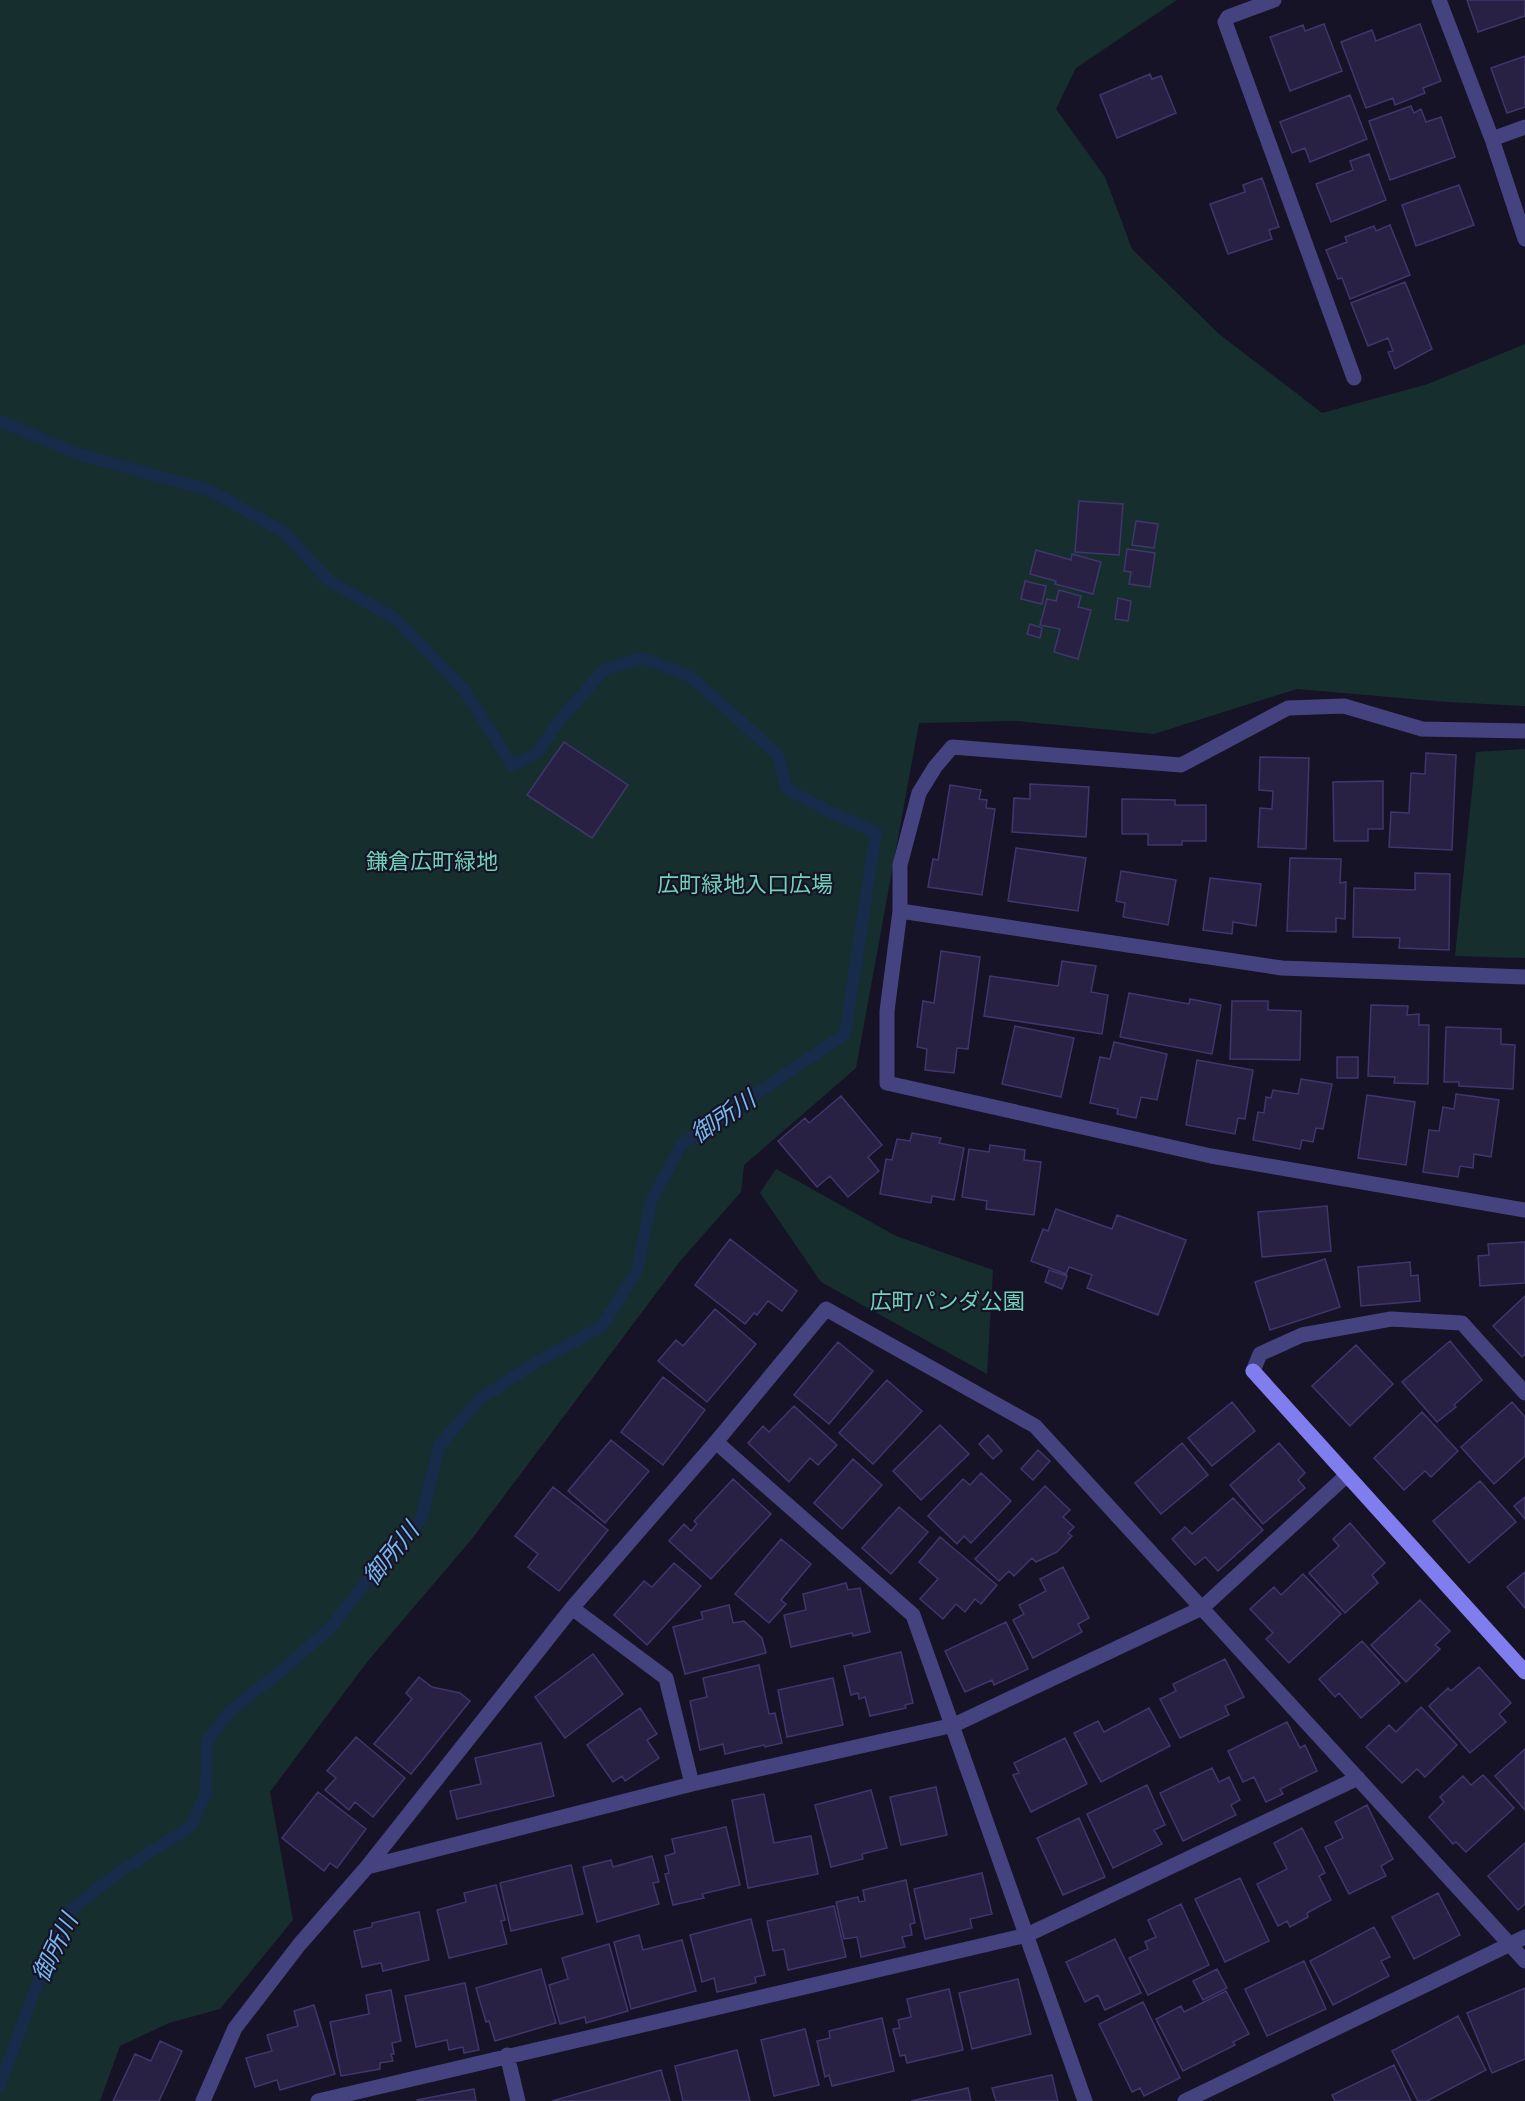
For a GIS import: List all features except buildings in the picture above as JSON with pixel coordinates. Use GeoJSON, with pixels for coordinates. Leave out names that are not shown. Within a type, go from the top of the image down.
{"type":"FeatureCollection","features":[{"type":"Feature","properties":{"kind":"street"},"geometry":{"type":"LineString","coordinates":[[1274,0],[1228,16],[1225,22],[1354,378]]}},
{"type":"Feature","properties":{"kind":"street"},"geometry":{"type":"LineString","coordinates":[[1439,0],[1492,139],[1525,239]]}},
{"type":"Feature","properties":{"kind":"street"},"geometry":{"type":"LineString","coordinates":[[1492,139],[1525,127]]}},
{"type":"Feature","properties":{"kind":"street"},"geometry":{"type":"LineString","coordinates":[[1525,731],[1422,729],[1344,706],[1288,708],[1181,765],[952,747],[935,766],[919,793],[900,865],[900,911],[886,1011],[887,1083],[1211,1156],[1525,1210]]}},
{"type":"Feature","properties":{"kind":"street"},"geometry":{"type":"LineString","coordinates":[[900,911],[1282,968],[1525,977]]}},
{"type":"Feature","properties":{"kind":"street"},"geometry":{"type":"LineString","coordinates":[[203,2101],[235,2028],[299,1945],[367,1867],[572,1608],[716,1442],[826,1309],[1035,1426],[1525,1961]]}},
{"type":"Feature","properties":{"kind":"street"},"geometry":{"type":"LineString","coordinates":[[1525,1393],[1462,1323],[1391,1319],[1302,1335],[1260,1354],[1253,1371],[1525,1672]]}},
{"type":"Feature","properties":{"kind":"street"},"geometry":{"type":"LineString","coordinates":[[716,1442],[914,1615],[1085,2101]]}},
{"type":"Feature","properties":{"kind":"street"},"geometry":{"type":"LineString","coordinates":[[367,1867],[692,1784],[954,1725],[1202,1608],[1347,1475]]}},
{"type":"Feature","properties":{"kind":"street"},"geometry":{"type":"LineString","coordinates":[[572,1608],[666,1678],[692,1784]]}},
{"type":"Feature","properties":{"kind":"street"},"geometry":{"type":"LineString","coordinates":[[318,2101],[1027,1935],[1358,1778]]}},
{"type":"Feature","properties":{"kind":"street"},"geometry":{"type":"LineString","coordinates":[[1185,2101],[1525,1937]]}},
{"type":"Feature","properties":{"kind":"street"},"geometry":{"type":"LineString","coordinates":[[507,2055],[518,2101]]}},
{"type":"Feature","properties":{"kind":"green space","name":"鎌倉広町緑地"},"geometry":{"type":"Polygon","coordinates":[[[0,0],[1177,0],[1076,68],[1056,109],[1105,177],[1132,249],[1219,334],[1322,413],[1428,384],[1525,344],[1525,706],[1447,702],[1297,689],[1154,734],[1015,721],[919,723],[856,1068],[744,1165],[741,1192],[681,1260],[471,1540],[367,1662],[270,1792],[293,1920],[220,2009],[169,2023],[120,2046],[100,2101],[0,2101],[0,0]]]}},
{"type":"Feature","properties":{"kind":"green space"},"geometry":{"type":"Polygon","coordinates":[[[1525,749],[1525,958],[1455,956],[1476,752],[1525,749]]]}},
{"type":"Feature","properties":{"kind":"green space","name":"広町パンダ公園"},"geometry":{"type":"Polygon","coordinates":[[[776,1169],[896,1236],[993,1270],[987,1374],[821,1282],[760,1193],[776,1169]]]}},
{"type":"Feature","properties":{"kind":"waterway","name":"御所川"},"geometry":{"type":"LineString","coordinates":[[0,421],[81,455],[209,490],[284,532],[329,581],[396,619],[465,691],[512,765],[536,754],[563,716],[605,669],[643,658],[689,676],[732,713],[778,756],[787,789],[836,815],[876,832],[845,1034],[682,1144],[651,1201],[637,1271],[601,1327],[538,1361],[480,1399],[439,1446],[421,1519],[373,1573],[332,1626],[291,1663],[229,1712],[207,1741],[206,1793],[191,1826],[118,1873],[72,1909],[36,1987],[0,2085]]}},
{"type":"Feature","properties":{"kind":"park label","name":"広町緑地入口広場"},"geometry":{"type":"Point","coordinates":[745,884]}}]}
